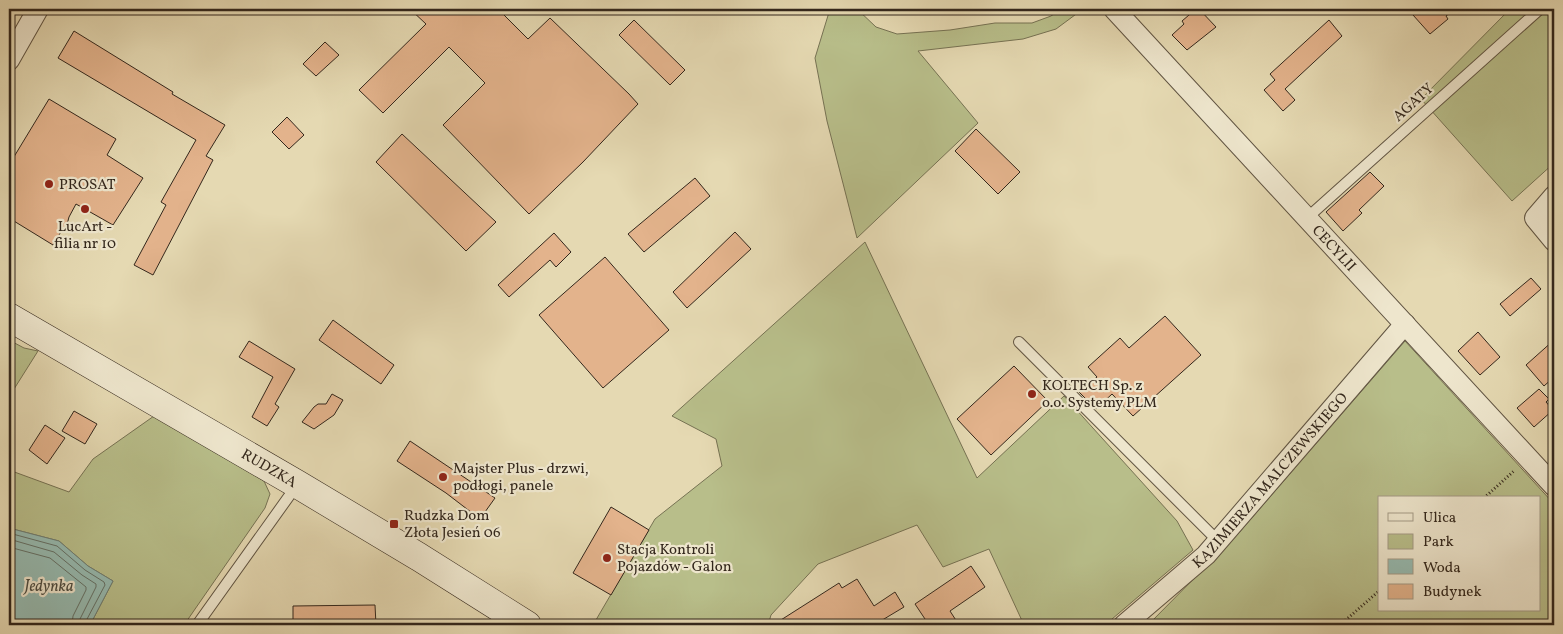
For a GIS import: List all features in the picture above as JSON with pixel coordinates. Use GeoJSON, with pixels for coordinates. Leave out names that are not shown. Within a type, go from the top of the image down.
{"type":"FeatureCollection","features":[{"type":"Feature","properties":{"kind":"street"},"geometry":{"type":"LineString","coordinates":[[9,59],[38,9]]}},
{"type":"Feature","properties":{"kind":"street","name":"CECYLII"},"geometry":{"type":"LineString","coordinates":[[1114,9],[1554,486]]}},
{"type":"Feature","properties":{"kind":"street"},"geometry":{"type":"LineString","coordinates":[[1554,196],[1535,218],[1554,241]]}},
{"type":"Feature","properties":{"kind":"street","name":"RUDZKA"},"geometry":{"type":"LineString","coordinates":[[9,317],[297,484],[527,625]]}},
{"type":"Feature","properties":{"kind":"street","name":"KAZIMIERZA MALCZEWSKIEGO"},"geometry":{"type":"LineString","coordinates":[[1124,625],[1206,554],[1405,324]]}},
{"type":"Feature","properties":{"kind":"lane","name":"AGATY"},"geometry":{"type":"LineString","coordinates":[[1307,218],[1540,9]]}},
{"type":"Feature","properties":{"kind":"lane"},"geometry":{"type":"LineString","coordinates":[[1019,342],[1218,541]]}},
{"type":"Feature","properties":{"kind":"lane"},"geometry":{"type":"LineString","coordinates":[[197,625],[297,484]]}},
{"type":"Feature","properties":{"kind":"path"},"geometry":{"type":"LineString","coordinates":[[1486,496],[1529,458]]}},
{"type":"Feature","properties":{"kind":"path"},"geometry":{"type":"LineString","coordinates":[[1340,625],[1378,591]]}},
{"type":"Feature","properties":{"kind":"green space"},"geometry":{"type":"Polygon","coordinates":[[[830,9],[857,9],[876,27],[897,34],[950,30],[995,23],[1032,23],[1051,16],[1061,9],[1083,9],[1056,29],[1023,39],[918,51],[978,123],[857,238],[827,121],[815,58],[830,9]]]}},
{"type":"Feature","properties":{"kind":"green space"},"geometry":{"type":"Polygon","coordinates":[[[1510,9],[1554,9],[1554,163],[1512,201],[1421,99],[1510,9]]]}},
{"type":"Feature","properties":{"kind":"green space"},"geometry":{"type":"Polygon","coordinates":[[[865,242],[977,478],[1064,396],[1177,521],[1193,550],[1105,625],[1024,625],[989,549],[943,567],[917,525],[818,564],[771,615],[768,625],[593,625],[655,519],[722,466],[716,439],[672,416],[865,242]]]}},
{"type":"Feature","properties":{"kind":"green space"},"geometry":{"type":"Polygon","coordinates":[[[9,340],[24,348],[38,351],[9,397],[9,340]]]}},
{"type":"Feature","properties":{"kind":"green space"},"geometry":{"type":"Polygon","coordinates":[[[1405,341],[1554,504],[1554,625],[1148,625],[1237,535],[1405,341]]]}},
{"type":"Feature","properties":{"kind":"green space"},"geometry":{"type":"Polygon","coordinates":[[[154,416],[264,481],[270,494],[265,508],[184,625],[90,625],[113,581],[88,566],[59,541],[9,528],[9,470],[69,492],[93,459],[154,416]]]}},
{"type":"Feature","properties":{"kind":"water","name":"Jedynka"},"geometry":{"type":"Polygon","coordinates":[[[9,528],[59,541],[88,566],[113,581],[90,625],[9,625],[9,528]]]}},
{"type":"Feature","properties":{"kind":"building"},"geometry":{"type":"Polygon","coordinates":[[[410,9],[498,9],[528,39],[550,18],[638,104],[583,162],[529,214],[443,125],[485,83],[449,47],[383,113],[359,90],[426,24],[410,9]]]}},
{"type":"Feature","properties":{"kind":"building"},"geometry":{"type":"Polygon","coordinates":[[[1196,9],[1199,9],[1216,27],[1187,50],[1172,35],[1184,24],[1182,21],[1196,9]]]}},
{"type":"Feature","properties":{"kind":"building"},"geometry":{"type":"Polygon","coordinates":[[[1420,9],[1455,9],[1446,16],[1448,19],[1430,34],[1413,15],[1420,9]]]}},
{"type":"Feature","properties":{"kind":"building"},"geometry":{"type":"Polygon","coordinates":[[[634,20],[685,70],[670,85],[619,35],[634,20]]]}},
{"type":"Feature","properties":{"kind":"building"},"geometry":{"type":"Polygon","coordinates":[[[1329,20],[1342,36],[1285,89],[1295,100],[1283,111],[1264,90],[1275,80],[1270,74],[1329,20]]]}},
{"type":"Feature","properties":{"kind":"building"},"geometry":{"type":"Polygon","coordinates":[[[74,31],[173,92],[172,94],[225,125],[206,156],[213,160],[153,275],[134,265],[166,205],[161,202],[196,140],[58,58],[74,31]]]}},
{"type":"Feature","properties":{"kind":"building"},"geometry":{"type":"Polygon","coordinates":[[[325,42],[339,55],[316,76],[303,64],[325,42]]]}},
{"type":"Feature","properties":{"kind":"building","name":"PROSAT"},"geometry":{"type":"Polygon","coordinates":[[[49,99],[116,139],[107,155],[143,178],[113,225],[76,204],[69,217],[65,232],[62,230],[53,245],[9,218],[9,165],[49,99]]]}},
{"type":"Feature","properties":{"kind":"building"},"geometry":{"type":"Polygon","coordinates":[[[287,117],[304,135],[289,149],[272,132],[287,117]]]}},
{"type":"Feature","properties":{"kind":"building"},"geometry":{"type":"Polygon","coordinates":[[[976,129],[1020,172],[998,194],[955,151],[976,129]]]}},
{"type":"Feature","properties":{"kind":"building"},"geometry":{"type":"Polygon","coordinates":[[[402,134],[496,222],[466,251],[376,162],[402,134]]]}},
{"type":"Feature","properties":{"kind":"building"},"geometry":{"type":"Polygon","coordinates":[[[1370,172],[1384,186],[1359,210],[1362,213],[1343,231],[1326,212],[1370,172]]]}},
{"type":"Feature","properties":{"kind":"building"},"geometry":{"type":"Polygon","coordinates":[[[695,178],[710,196],[644,252],[628,234],[695,178]]]}},
{"type":"Feature","properties":{"kind":"building"},"geometry":{"type":"Polygon","coordinates":[[[735,232],[751,249],[687,308],[673,292],[735,232]]]}},
{"type":"Feature","properties":{"kind":"building"},"geometry":{"type":"Polygon","coordinates":[[[554,233],[571,252],[556,267],[550,260],[509,297],[498,285],[554,233]]]}},
{"type":"Feature","properties":{"kind":"building"},"geometry":{"type":"Polygon","coordinates":[[[605,257],[669,330],[603,388],[539,315],[605,257]]]}},
{"type":"Feature","properties":{"kind":"building"},"geometry":{"type":"Polygon","coordinates":[[[1531,278],[1541,289],[1510,316],[1500,304],[1531,278]]]}},
{"type":"Feature","properties":{"kind":"building"},"geometry":{"type":"Polygon","coordinates":[[[1165,316],[1201,355],[1133,416],[1112,394],[1096,409],[1079,392],[1097,377],[1088,367],[1120,338],[1129,348],[1165,316]]]}},
{"type":"Feature","properties":{"kind":"building"},"geometry":{"type":"Polygon","coordinates":[[[333,320],[394,365],[381,384],[319,340],[333,320]]]}},
{"type":"Feature","properties":{"kind":"building"},"geometry":{"type":"Polygon","coordinates":[[[1478,332],[1500,357],[1480,375],[1458,351],[1478,332]]]}},
{"type":"Feature","properties":{"kind":"building"},"geometry":{"type":"Polygon","coordinates":[[[1554,340],[1554,377],[1544,386],[1526,365],[1554,340]]]}},
{"type":"Feature","properties":{"kind":"building"},"geometry":{"type":"Polygon","coordinates":[[[249,341],[295,369],[275,404],[279,407],[267,426],[252,417],[273,377],[239,357],[249,341]]]}},
{"type":"Feature","properties":{"kind":"building"},"geometry":{"type":"Polygon","coordinates":[[[1014,366],[1048,401],[991,455],[957,419],[1014,366]]]}},
{"type":"Feature","properties":{"kind":"building"},"geometry":{"type":"Polygon","coordinates":[[[1539,389],[1549,399],[1546,402],[1553,410],[1534,427],[1517,408],[1539,389]]]}},
{"type":"Feature","properties":{"kind":"building"},"geometry":{"type":"Polygon","coordinates":[[[332,394],[343,400],[334,415],[314,429],[302,422],[318,404],[326,404],[332,394]]]}},
{"type":"Feature","properties":{"kind":"building"},"geometry":{"type":"Polygon","coordinates":[[[74,411],[97,424],[85,444],[62,431],[74,411]]]}},
{"type":"Feature","properties":{"kind":"building"},"geometry":{"type":"Polygon","coordinates":[[[45,425],[65,438],[47,464],[29,450],[45,425]]]}},
{"type":"Feature","properties":{"kind":"building","name":"Majster Plus - drzwi, podłogi, panele"},"geometry":{"type":"Polygon","coordinates":[[[410,441],[495,498],[480,519],[446,493],[397,461],[410,441]]]}},
{"type":"Feature","properties":{"kind":"building","name":"Stacja Kontroli Pojazdów - Galon"},"geometry":{"type":"Polygon","coordinates":[[[611,507],[649,530],[611,595],[573,573],[611,507]]]}},
{"type":"Feature","properties":{"kind":"building"},"geometry":{"type":"Polygon","coordinates":[[[971,566],[985,587],[950,611],[959,625],[929,625],[915,604],[971,566]]]}},
{"type":"Feature","properties":{"kind":"building"},"geometry":{"type":"Polygon","coordinates":[[[857,579],[874,606],[895,592],[904,607],[874,625],[773,625],[839,583],[842,588],[857,579]]]}},
{"type":"Feature","properties":{"kind":"building"},"geometry":{"type":"Polygon","coordinates":[[[375,605],[376,625],[310,625],[310,620],[293,621],[293,606],[375,605]]]}},
{"type":"Feature","properties":{"kind":"place","name":"PROSAT"},"geometry":{"type":"Point","coordinates":[49,184]}},
{"type":"Feature","properties":{"kind":"place","name":"LucArt - filia nr 10"},"geometry":{"type":"Point","coordinates":[85,209]}},
{"type":"Feature","properties":{"kind":"place","name":"KOLTECH Sp. z o.o. Systemy PLM"},"geometry":{"type":"Point","coordinates":[1032,394]}},
{"type":"Feature","properties":{"kind":"place","name":"Majster Plus - drzwi, podłogi, panele"},"geometry":{"type":"Point","coordinates":[443,477]}},
{"type":"Feature","properties":{"kind":"place","name":"Rudzka Dom Złota Jesień 06"},"geometry":{"type":"Point","coordinates":[394,524]}},
{"type":"Feature","properties":{"kind":"place","name":"Stacja Kontroli Pojazdów - Galon"},"geometry":{"type":"Point","coordinates":[607,558]}}]}
